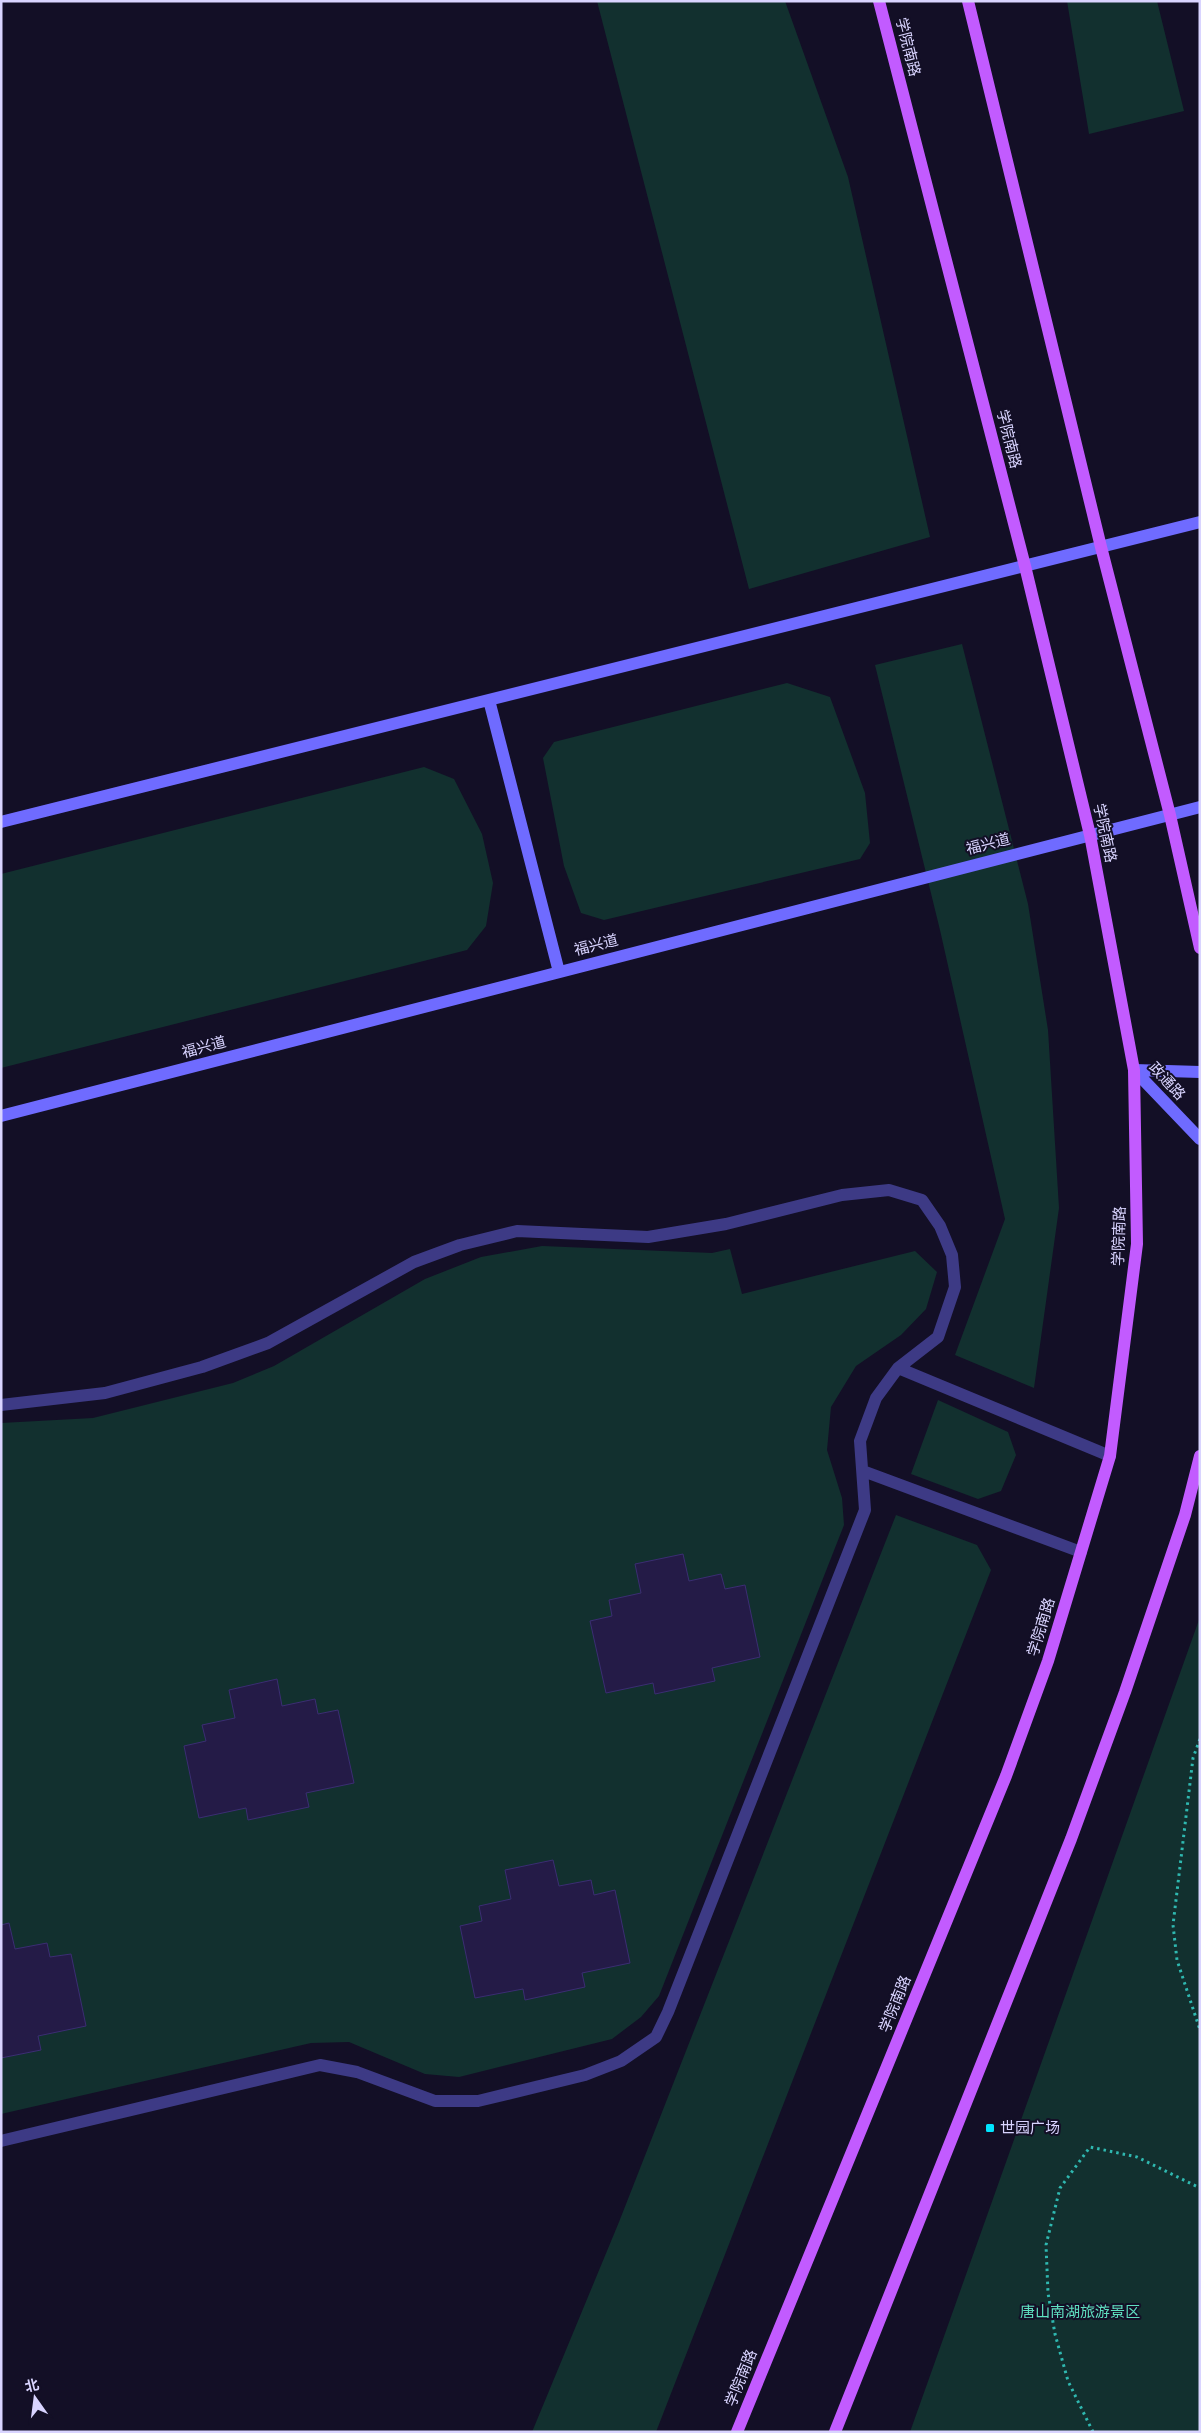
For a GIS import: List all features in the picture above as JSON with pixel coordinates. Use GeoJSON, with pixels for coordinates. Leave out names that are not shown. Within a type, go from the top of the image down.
{"type":"FeatureCollection","features":[{"type":"Feature","properties":{"kind":"main road","name":"学院南路"},"geometry":{"type":"LineString","coordinates":[[737,2432],[1006,1776],[1048,1660],[1110,1456],[1137,1244],[1134,1070],[1090,834],[1025,566],[879,1]]}},
{"type":"Feature","properties":{"kind":"main road"},"geometry":{"type":"LineString","coordinates":[[968,1],[1101,547],[1170,815],[1200,948]]}},
{"type":"Feature","properties":{"kind":"main road"},"geometry":{"type":"LineString","coordinates":[[835,2432],[1071,1839],[1125,1692],[1179,1534],[1200,1456]]}},
{"type":"Feature","properties":{"kind":"street"},"geometry":{"type":"LineString","coordinates":[[1,822],[1200,522]]}},
{"type":"Feature","properties":{"kind":"street"},"geometry":{"type":"LineString","coordinates":[[490,700],[559,972]]}},
{"type":"Feature","properties":{"kind":"street","name":"福兴道"},"geometry":{"type":"LineString","coordinates":[[1,1116],[1200,807]]}},
{"type":"Feature","properties":{"kind":"street","name":"政通路"},"geometry":{"type":"LineString","coordinates":[[1134,1070],[1200,1072]]}},
{"type":"Feature","properties":{"kind":"street","name":"政通路"},"geometry":{"type":"LineString","coordinates":[[1134,1070],[1200,1139]]}},
{"type":"Feature","properties":{"kind":"lane"},"geometry":{"type":"LineString","coordinates":[[1,1405],[105,1393],[202,1367],[268,1343],[414,1262],[460,1245],[518,1232],[648,1237],[726,1224],[842,1195],[889,1190],[922,1200],[940,1226],[952,1255],[955,1287],[938,1337],[898,1368],[876,1398],[860,1441],[865,1510],[668,2012],[656,2037],[621,2061],[586,2075],[478,2101],[435,2101],[357,2072],[320,2065],[1,2141]]}},
{"type":"Feature","properties":{"kind":"lane"},"geometry":{"type":"LineString","coordinates":[[898,1368],[1110,1456]]}},
{"type":"Feature","properties":{"kind":"lane"},"geometry":{"type":"LineString","coordinates":[[863,1471],[1081,1552]]}},
{"type":"Feature","properties":{"kind":"path"},"geometry":{"type":"LineString","coordinates":[[1200,1739],[1193,1758],[1173,1925],[1177,1960],[1186,1990],[1199,2018],[1200,2030]]}},
{"type":"Feature","properties":{"kind":"path"},"geometry":{"type":"LineString","coordinates":[[1093,2432],[1068,2381],[1055,2334],[1048,2294],[1046,2245],[1060,2188],[1090,2147],[1137,2157],[1200,2188]]}},
{"type":"Feature","properties":{"kind":"green space"},"geometry":{"type":"Polygon","coordinates":[[[597,1],[785,1],[848,177],[930,537],[749,589],[597,1]]]}},
{"type":"Feature","properties":{"kind":"green space"},"geometry":{"type":"Polygon","coordinates":[[[1067,1],[1157,1],[1184,111],[1089,134],[1067,1]]]}},
{"type":"Feature","properties":{"kind":"green space"},"geometry":{"type":"Polygon","coordinates":[[[962,644],[1028,904],[1048,1030],[1059,1208],[1034,1388],[955,1355],[1005,1219],[940,930],[875,665],[962,644]]]}},
{"type":"Feature","properties":{"kind":"green space"},"geometry":{"type":"Polygon","coordinates":[[[787,683],[830,697],[865,793],[870,843],[860,859],[604,920],[581,913],[564,866],[543,758],[554,742],[787,683]]]}},
{"type":"Feature","properties":{"kind":"green space"},"geometry":{"type":"Polygon","coordinates":[[[424,767],[454,779],[482,834],[493,883],[486,926],[467,950],[1,1068],[1,874],[424,767]]]}},
{"type":"Feature","properties":{"kind":"green space"},"geometry":{"type":"Polygon","coordinates":[[[542,1246],[712,1253],[730,1249],[742,1294],[915,1251],[937,1272],[926,1309],[901,1335],[856,1366],[831,1407],[827,1450],[842,1498],[844,1525],[659,1996],[641,2017],[612,2039],[459,2077],[425,2074],[349,2042],[311,2043],[1,2114],[1,1423],[93,1418],[233,1383],[274,1366],[425,1279],[481,1257],[542,1246]]]}},
{"type":"Feature","properties":{"kind":"green space"},"geometry":{"type":"Polygon","coordinates":[[[938,1400],[1008,1432],[1016,1455],[1001,1491],[978,1499],[911,1474],[938,1400]]]}},
{"type":"Feature","properties":{"kind":"green space"},"geometry":{"type":"Polygon","coordinates":[[[896,1515],[977,1545],[991,1570],[656,2432],[532,2432],[619,2222],[896,1515]]]}},
{"type":"Feature","properties":{"kind":"green space","name":"唐山南湖旅游景区"},"geometry":{"type":"Polygon","coordinates":[[[1200,1617],[1200,2432],[910,2432],[1200,1617]]]}},
{"type":"Feature","properties":{"kind":"building"},"geometry":{"type":"Polygon","coordinates":[[[683,1554],[689,1581],[721,1574],[725,1589],[745,1585],[760,1657],[712,1668],[715,1681],[655,1694],[653,1683],[606,1693],[590,1621],[612,1616],[609,1600],[641,1593],[635,1564],[683,1554]]]}},
{"type":"Feature","properties":{"kind":"building"},"geometry":{"type":"Polygon","coordinates":[[[277,1679],[282,1706],[315,1699],[318,1714],[338,1710],[354,1783],[306,1793],[309,1807],[248,1820],[246,1808],[199,1818],[184,1746],[206,1741],[202,1725],[235,1718],[229,1690],[277,1679]]]}},
{"type":"Feature","properties":{"kind":"building"},"geometry":{"type":"Polygon","coordinates":[[[553,1860],[559,1886],[591,1880],[594,1895],[615,1890],[630,1963],[582,1973],[585,1987],[525,2000],[523,1989],[475,1998],[460,1926],[482,1921],[479,1906],[511,1899],[505,1870],[553,1860]]]}},
{"type":"Feature","properties":{"kind":"building"},"geometry":{"type":"Polygon","coordinates":[[[9,1923],[15,1949],[47,1943],[50,1957],[71,1954],[86,2026],[38,2036],[41,2050],[1,2058],[1,1925],[9,1923]]]}},
{"type":"Feature","properties":{"kind":"place","name":"世园广场"},"geometry":{"type":"Point","coordinates":[990,2128]}}]}
